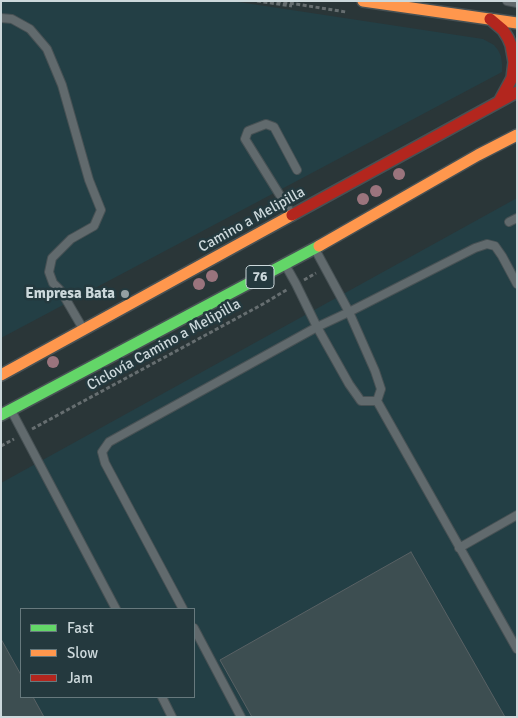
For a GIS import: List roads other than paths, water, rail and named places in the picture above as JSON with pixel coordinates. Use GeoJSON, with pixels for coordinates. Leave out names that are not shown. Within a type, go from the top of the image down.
{"type":"FeatureCollection","features":[{"type":"Feature","properties":{"kind":"main road"},"geometry":{"type":"LineString","coordinates":[[363,1],[517,23]]}},
{"type":"Feature","properties":{"kind":"main road"},"geometry":{"type":"LineString","coordinates":[[490,19],[505,33],[512,45],[514,54],[512,78],[500,100]]}},
{"type":"Feature","properties":{"kind":"main road","name":"Camino a Melipilla"},"geometry":{"type":"LineString","coordinates":[[1,375],[517,92]]}},
{"type":"Feature","properties":{"kind":"main road","name":"76"},"geometry":{"type":"LineString","coordinates":[[6,412],[314,248],[517,135]]}},
{"type":"Feature","properties":{"kind":"lane"},"geometry":{"type":"LineString","coordinates":[[507,1],[517,3]]}},
{"type":"Feature","properties":{"kind":"lane"},"geometry":{"type":"LineString","coordinates":[[1,18],[12,19],[30,29],[47,49],[62,85],[89,180],[101,210],[94,226],[71,239],[52,258],[49,272],[53,283],[61,291],[83,329]]}},
{"type":"Feature","properties":{"kind":"lane"},"geometry":{"type":"LineString","coordinates":[[292,215],[245,139],[248,131],[266,124],[274,128],[297,170]]}},
{"type":"Feature","properties":{"kind":"lane"},"geometry":{"type":"LineString","coordinates":[[509,222],[517,218]]}},
{"type":"Feature","properties":{"kind":"lane"},"geometry":{"type":"LineString","coordinates":[[183,608],[105,463],[102,452],[109,442],[317,327],[475,248],[487,244],[495,246],[517,284]]}},
{"type":"Feature","properties":{"kind":"lane"},"geometry":{"type":"LineString","coordinates":[[314,248],[349,312],[381,389],[377,401],[517,649]]}},
{"type":"Feature","properties":{"kind":"lane"},"geometry":{"type":"LineString","coordinates":[[284,264],[344,376],[361,401],[377,401]]}},
{"type":"Feature","properties":{"kind":"lane"},"geometry":{"type":"LineString","coordinates":[[6,412],[24,434],[115,608]]}},
{"type":"Feature","properties":{"kind":"lane"},"geometry":{"type":"LineString","coordinates":[[459,548],[517,514]]}},
{"type":"Feature","properties":{"kind":"lane"},"geometry":{"type":"LineString","coordinates":[[195,630],[241,717]]}},
{"type":"Feature","properties":{"kind":"lane"},"geometry":{"type":"LineString","coordinates":[[162,698],[172,717]]}},
{"type":"Feature","properties":{"kind":"place","name":"Empresa Bata"},"geometry":{"type":"Point","coordinates":[125,294]}}]}
